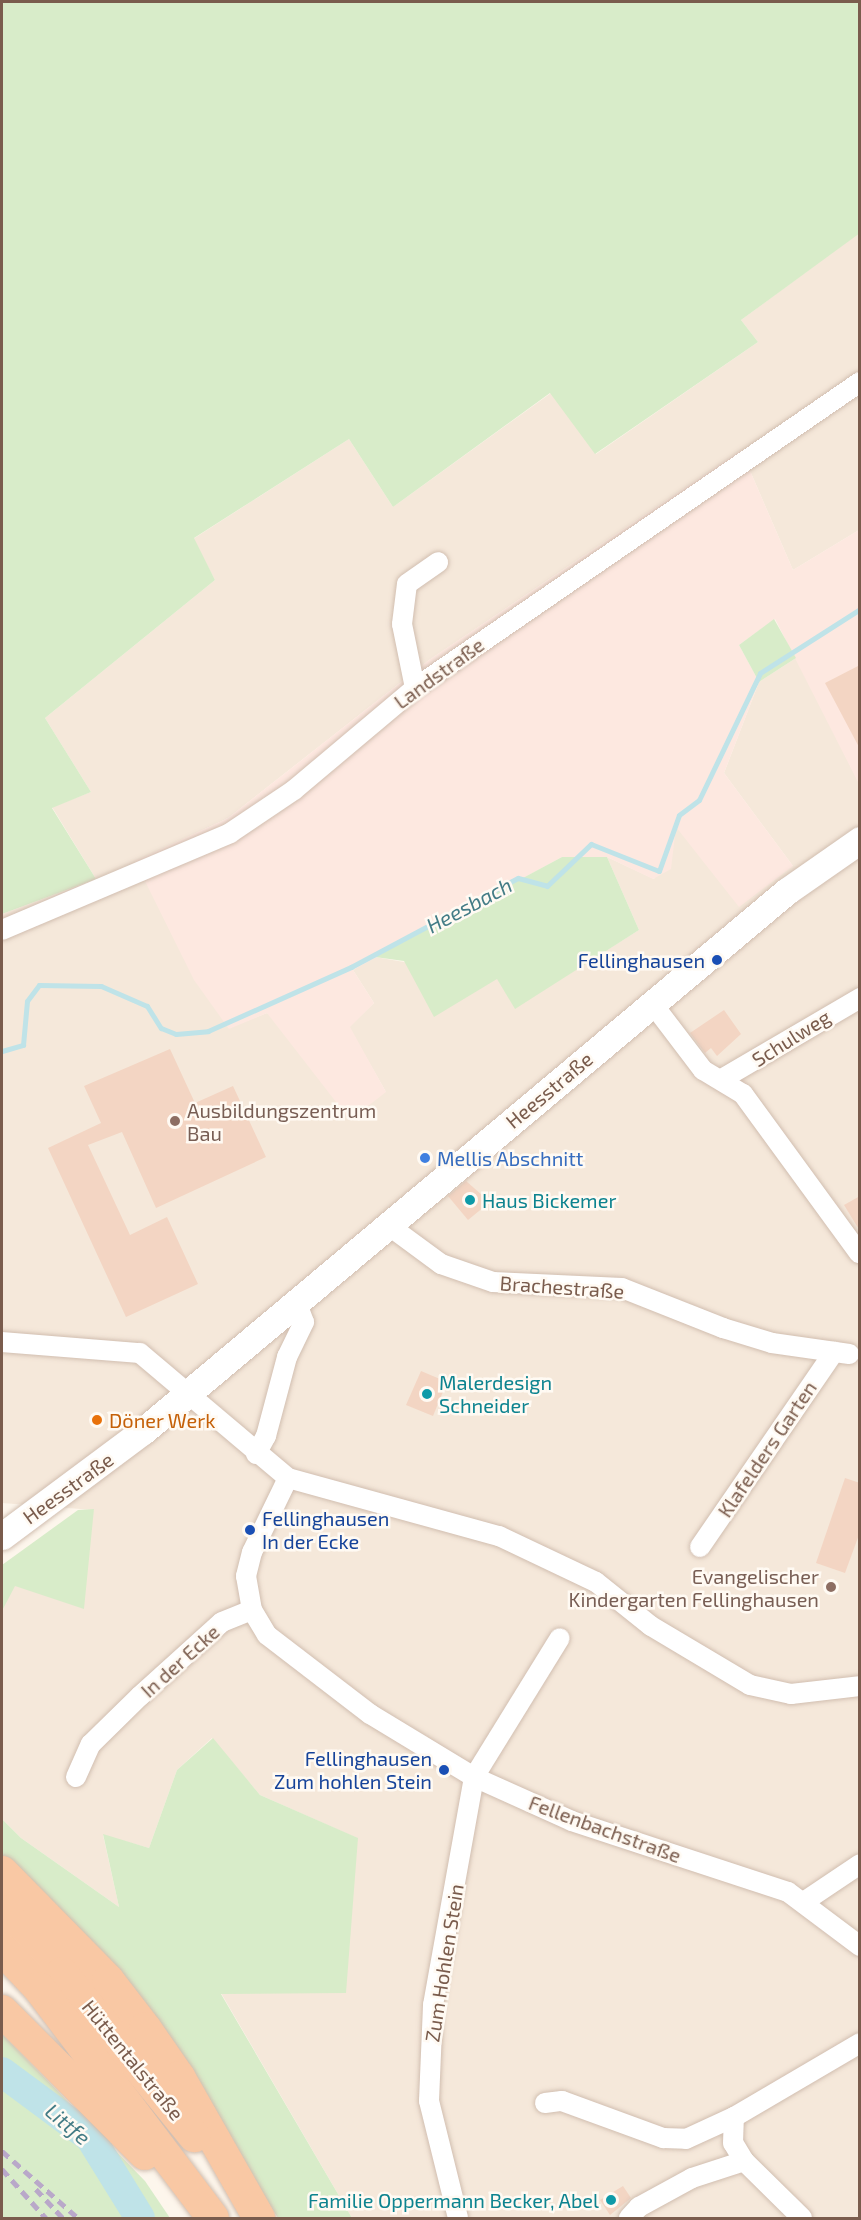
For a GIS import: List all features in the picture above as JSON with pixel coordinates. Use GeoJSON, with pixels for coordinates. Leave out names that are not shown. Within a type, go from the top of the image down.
{"type":"FeatureCollection","features":[{"type":"Feature","properties":{"kind":"highway"},"geometry":{"type":"LineString","coordinates":[[2,1872],[108,1980],[146,2028],[179,2077],[259,2218]]}},
{"type":"Feature","properties":{"kind":"highway","name":"Hüttentalstraße"},"geometry":{"type":"LineString","coordinates":[[2,1911],[62,1973],[144,2072],[252,2218]]}},
{"type":"Feature","properties":{"kind":"highway","name":"Hüttentalstraße"},"geometry":{"type":"LineString","coordinates":[[2,1949],[46,1997],[213,2218]]}},
{"type":"Feature","properties":{"kind":"highway"},"geometry":{"type":"LineString","coordinates":[[2,2011],[119,2126],[205,2218]]}},
{"type":"Feature","properties":{"kind":"main road","name":"Heesstraße"},"geometry":{"type":"LineString","coordinates":[[2,1536],[89,1475],[787,891],[860,840]]}},
{"type":"Feature","properties":{"kind":"street","name":"Landstraße"},"geometry":{"type":"LineString","coordinates":[[2,930],[230,833],[294,790],[415,688],[860,382]]}},
{"type":"Feature","properties":{"kind":"street"},"geometry":{"type":"LineString","coordinates":[[415,688],[402,624],[407,584],[438,562]]}},
{"type":"Feature","properties":{"kind":"street","name":"Schulweg"},"geometry":{"type":"LineString","coordinates":[[722,1079],[860,998]]}},
{"type":"Feature","properties":{"kind":"street"},"geometry":{"type":"LineString","coordinates":[[652,1003],[703,1070],[722,1079],[743,1094],[859,1253]]}},
{"type":"Feature","properties":{"kind":"street","name":"Brachestraße"},"geometry":{"type":"LineString","coordinates":[[388,1225],[441,1264],[493,1282],[622,1288],[723,1328],[772,1343],[842,1353]]}},
{"type":"Feature","properties":{"kind":"street"},"geometry":{"type":"LineString","coordinates":[[256,1454],[266,1436],[287,1357],[304,1322],[296,1301]]}},
{"type":"Feature","properties":{"kind":"street"},"geometry":{"type":"LineString","coordinates":[[2,1342],[140,1353],[188,1392],[256,1454],[288,1478],[499,1536],[596,1582],[661,1632],[750,1685],[791,1694],[860,1686]]}},
{"type":"Feature","properties":{"kind":"street","name":"Klafelders Garten"},"geometry":{"type":"LineString","coordinates":[[700,1547],[842,1353]]}},
{"type":"Feature","properties":{"kind":"street"},"geometry":{"type":"LineString","coordinates":[[252,1610],[246,1576],[252,1552],[288,1478]]}},
{"type":"Feature","properties":{"kind":"street","name":"In der Ecke"},"geometry":{"type":"LineString","coordinates":[[76,1777],[91,1744],[140,1696],[222,1622],[252,1610]]}},
{"type":"Feature","properties":{"kind":"street","name":"Fellenbachstraße"},"geometry":{"type":"LineString","coordinates":[[252,1610],[267,1635],[370,1714],[474,1777],[572,1821],[805,1901]]}},
{"type":"Feature","properties":{"kind":"street"},"geometry":{"type":"LineString","coordinates":[[474,1777],[560,1638]]}},
{"type":"Feature","properties":{"kind":"street","name":"Zum Hohlen Stein"},"geometry":{"type":"LineString","coordinates":[[458,2218],[435,2136],[428,2072],[433,2005],[474,1777]]}},
{"type":"Feature","properties":{"kind":"street"},"geometry":{"type":"LineString","coordinates":[[860,1864],[805,1901],[860,1946]]}},
{"type":"Feature","properties":{"kind":"street"},"geometry":{"type":"LineString","coordinates":[[544,2103],[562,2101],[663,2138],[686,2139],[734,2117],[860,2043]]}},
{"type":"Feature","properties":{"kind":"street"},"geometry":{"type":"LineString","coordinates":[[734,2117],[733,2143],[744,2161],[802,2218]]}},
{"type":"Feature","properties":{"kind":"street"},"geometry":{"type":"LineString","coordinates":[[629,2218],[639,2207],[692,2178],[744,2161]]}},
{"type":"Feature","properties":{"kind":"shaded area"},"geometry":{"type":"Polygon","coordinates":[[[859,233],[859,530],[793,570],[741,450],[429,660],[228,818],[135,862],[229,1028],[267,1013],[386,1092],[349,1027],[374,1003],[353,970],[375,957],[497,978],[515,1008],[639,930],[607,857],[654,879],[676,827],[793,866],[724,773],[759,682],[796,658],[860,785],[859,2218],[352,2218],[221,1993],[357,1838],[260,1795],[212,1738],[177,1770],[149,1848],[103,1835],[119,1907],[21,1838],[2,1819],[2,1611],[14,1586],[94,1510],[2,1503],[2,914],[96,879],[52,807],[91,792],[45,718],[215,580],[193,539],[349,439],[393,507],[551,393],[596,454],[758,342],[741,320],[859,233]]]}},
{"type":"Feature","properties":{"kind":"shaded area"},"geometry":{"type":"Polygon","coordinates":[[[741,450],[793,570],[859,530],[859,784],[775,619],[739,645],[759,682],[724,773],[793,866],[739,907],[676,827],[671,869],[653,879],[607,857],[562,857],[353,970],[374,1003],[350,1027],[386,1092],[350,1120],[267,1013],[229,1029],[194,980],[135,861],[228,818],[429,660],[741,450]]]}},
{"type":"Feature","properties":{"kind":"green space"},"geometry":{"type":"Polygon","coordinates":[[[2,2],[859,2],[860,233],[741,320],[758,342],[595,454],[550,393],[393,507],[349,439],[194,538],[215,580],[45,718],[91,792],[52,808],[96,879],[2,914],[2,2]]]}},
{"type":"Feature","properties":{"kind":"green space"},"geometry":{"type":"Polygon","coordinates":[[[774,619],[796,658],[759,682],[739,645],[774,619]]]}},
{"type":"Feature","properties":{"kind":"green space"},"geometry":{"type":"Polygon","coordinates":[[[562,857],[607,857],[639,930],[515,1009],[497,979],[434,1017],[404,961],[375,957],[562,857]]]}},
{"type":"Feature","properties":{"kind":"green space"},"geometry":{"type":"Polygon","coordinates":[[[94,1509],[84,1609],[15,1586],[2,1611],[2,1565],[78,1510],[94,1509]]]}},
{"type":"Feature","properties":{"kind":"green space"},"geometry":{"type":"Polygon","coordinates":[[[213,1738],[260,1795],[358,1838],[346,1993],[221,1994],[352,2218],[278,2218],[169,2043],[2,1860],[2,1819],[21,1838],[119,1907],[103,1834],[149,1848],[177,1770],[213,1738]]]}},
{"type":"Feature","properties":{"kind":"green space"},"geometry":{"type":"Polygon","coordinates":[[[2,2034],[145,2181],[170,2218],[2,2218],[2,2034]]]}},
{"type":"Feature","properties":{"kind":"building"},"geometry":{"type":"Polygon","coordinates":[[[860,665],[860,749],[825,683],[860,665]]]}},
{"type":"Feature","properties":{"kind":"building"},"geometry":{"type":"Polygon","coordinates":[[[724,1010],[741,1034],[717,1056],[711,1048],[705,1053],[690,1033],[724,1010]]]}},
{"type":"Feature","properties":{"kind":"building"},"geometry":{"type":"Polygon","coordinates":[[[170,1049],[195,1103],[233,1086],[266,1157],[156,1208],[122,1132],[88,1145],[130,1235],[167,1217],[198,1284],[126,1317],[48,1148],[101,1123],[84,1086],[170,1049]]]}},
{"type":"Feature","properties":{"kind":"building","name":"Haus Bickemer"},"geometry":{"type":"Polygon","coordinates":[[[466,1181],[490,1202],[468,1220],[448,1196],[466,1181]]]}},
{"type":"Feature","properties":{"kind":"building"},"geometry":{"type":"Polygon","coordinates":[[[860,1196],[860,1231],[844,1205],[860,1196]]]}},
{"type":"Feature","properties":{"kind":"building","name":"Malerdesign Schneider"},"geometry":{"type":"Polygon","coordinates":[[[421,1371],[447,1382],[433,1416],[406,1405],[421,1371]]]}},
{"type":"Feature","properties":{"kind":"building"},"geometry":{"type":"Polygon","coordinates":[[[845,1478],[860,1483],[860,1532],[845,1573],[816,1563],[845,1478]]]}},
{"type":"Feature","properties":{"kind":"building","name":"Familie Oppermann Becker, Abel"},"geometry":{"type":"Polygon","coordinates":[[[623,2186],[631,2198],[610,2215],[600,2200],[623,2186]]]}},
{"type":"Feature","properties":{"kind":"waterway","name":"Heesbach"},"geometry":{"type":"LineString","coordinates":[[2,1051],[23,1045],[27,1001],[39,985],[101,986],[147,1006],[161,1028],[176,1034],[208,1031],[351,967],[518,878],[547,886],[591,844],[659,871],[679,815],[699,800],[760,673],[860,609]]}},
{"type":"Feature","properties":{"kind":"waterway","name":"Littfe"},"geometry":{"type":"LineString","coordinates":[[2,2072],[90,2137],[140,2218]]}},
{"type":"Feature","properties":{"kind":"railway"},"geometry":{"type":"LineString","coordinates":[[2,2151],[78,2218]]}},
{"type":"Feature","properties":{"kind":"railway"},"geometry":{"type":"LineString","coordinates":[[2,2169],[46,2218]]}},
{"type":"Feature","properties":{"kind":"railway"},"geometry":{"type":"LineString","coordinates":[[36,2189],[63,2218]]}},
{"type":"Feature","properties":{"kind":"place","name":"Fellinghausen"},"geometry":{"type":"Point","coordinates":[717,960]}},
{"type":"Feature","properties":{"kind":"place","name":"Ausbildungszentrum Bau"},"geometry":{"type":"Point","coordinates":[175,1121]}},
{"type":"Feature","properties":{"kind":"place","name":"Mellis Abschnitt"},"geometry":{"type":"Point","coordinates":[425,1158]}},
{"type":"Feature","properties":{"kind":"place","name":"Haus Bickemer"},"geometry":{"type":"Point","coordinates":[470,1200]}},
{"type":"Feature","properties":{"kind":"place","name":"Malerdesign Schneider"},"geometry":{"type":"Point","coordinates":[427,1394]}},
{"type":"Feature","properties":{"kind":"place","name":"Döner Werk"},"geometry":{"type":"Point","coordinates":[97,1420]}},
{"type":"Feature","properties":{"kind":"place","name":"Fellinghausen In der Ecke"},"geometry":{"type":"Point","coordinates":[250,1530]}},
{"type":"Feature","properties":{"kind":"place","name":"Evangelischer Kindergarten Fellinghausen"},"geometry":{"type":"Point","coordinates":[831,1587]}},
{"type":"Feature","properties":{"kind":"place","name":"Fellinghausen Zum hohlen Stein"},"geometry":{"type":"Point","coordinates":[444,1770]}},
{"type":"Feature","properties":{"kind":"place","name":"Familie Oppermann Becker, Abel"},"geometry":{"type":"Point","coordinates":[611,2200]}}]}
